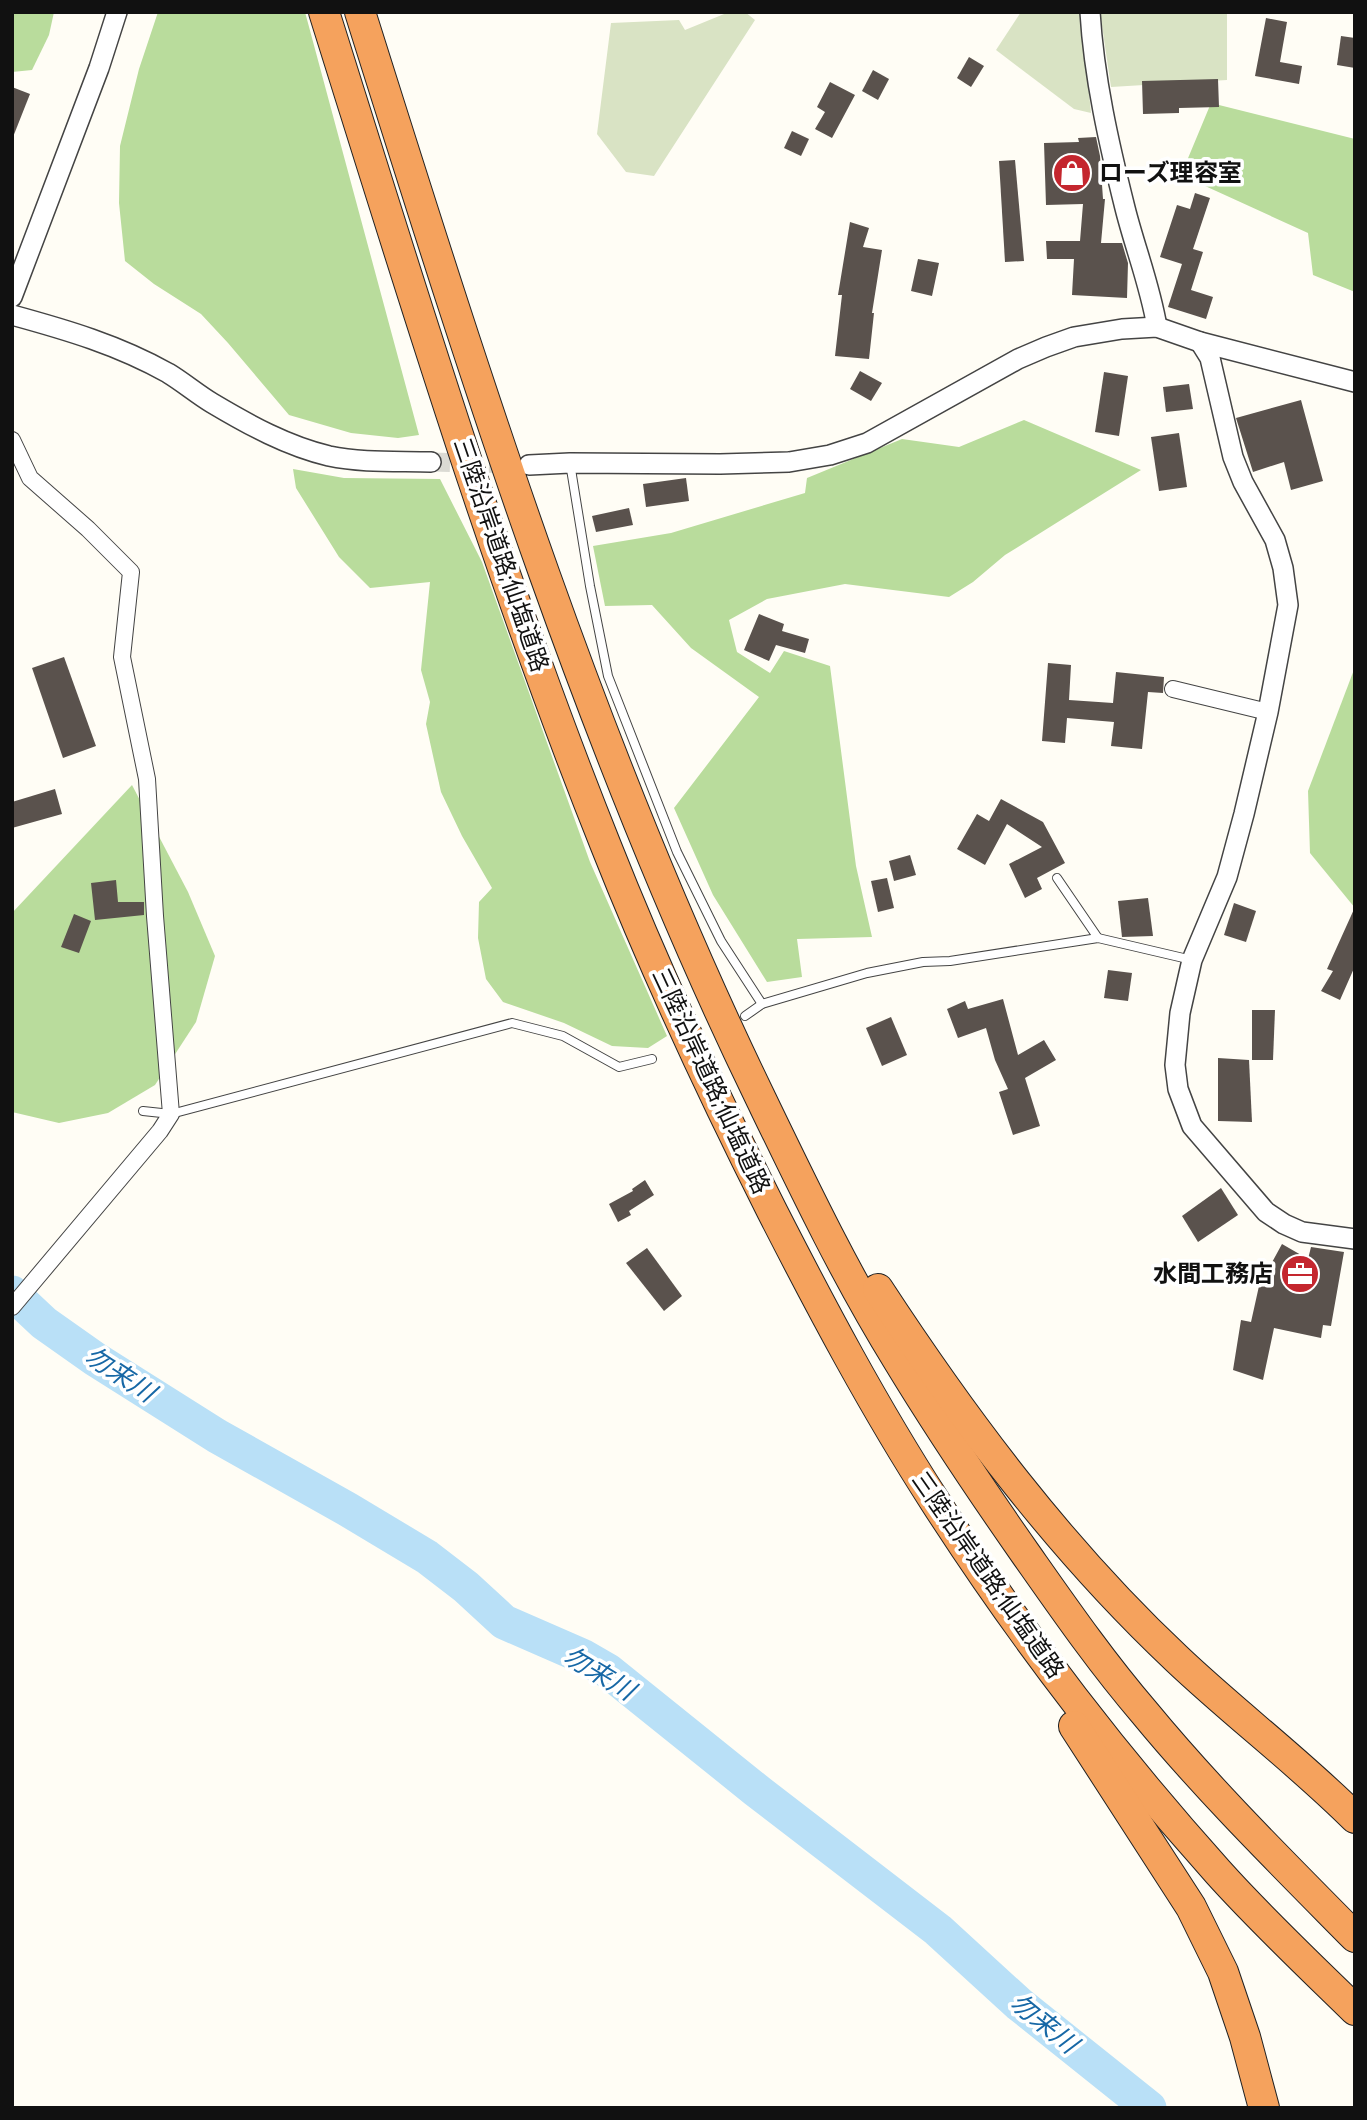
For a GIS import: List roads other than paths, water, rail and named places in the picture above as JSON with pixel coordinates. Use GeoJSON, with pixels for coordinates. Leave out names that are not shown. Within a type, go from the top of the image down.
{"type":"FeatureCollection","features":[{"type":"Feature","properties":{"kind":"highway","name":"三陸沿岸道路;仙塩道路"},"geometry":{"type":"LineString","coordinates":[[324,12],[439,377],[499,555],[601,832],[692,1047],[803,1272],[894,1434],[978,1567],[1054,1672],[1136,1777],[1222,1876],[1355,2010]]}},
{"type":"Feature","properties":{"kind":"highway","name":"三陸沿岸道路;仙塩道路"},"geometry":{"type":"LineString","coordinates":[[360,12],[472,367],[591,705],[680,926],[782,1143],[840,1258],[896,1357],[978,1486],[1065,1609],[1144,1712],[1271,1852],[1355,1937]]}},
{"type":"Feature","properties":{"kind":"highway"},"geometry":{"type":"LineString","coordinates":[[782,1143],[918,1349],[1041,1514],[1114,1595],[1177,1659],[1355,1818]]}},
{"type":"Feature","properties":{"kind":"highway"},"geometry":{"type":"LineString","coordinates":[[978,1567],[1044,1679],[1191,1907],[1227,1985],[1245,2037],[1264,2108]]}},
{"type":"Feature","properties":{"kind":"street"},"geometry":{"type":"LineString","coordinates":[[12,297],[99,68],[117,12]]}},
{"type":"Feature","properties":{"kind":"street"},"geometry":{"type":"LineString","coordinates":[[1090,12],[1105,115],[1125,209],[1151,295],[1157,327]]}},
{"type":"Feature","properties":{"kind":"street"},"geometry":{"type":"LineString","coordinates":[[12,315],[76,332],[120,348],[170,374],[211,402],[265,433],[306,449],[375,461],[431,462]]}},
{"type":"Feature","properties":{"kind":"street"},"geometry":{"type":"LineString","coordinates":[[529,465],[789,463],[830,455],[877,437],[1007,365],[1046,347],[1074,337],[1157,327],[1200,342],[1355,382]]}},
{"type":"Feature","properties":{"kind":"street"},"geometry":{"type":"LineString","coordinates":[[1200,342],[1210,358],[1233,457],[1243,482],[1275,541],[1283,568],[1288,605],[1268,712],[1227,877],[1192,960],[1180,1013],[1175,1065],[1178,1089],[1192,1125],[1266,1212],[1302,1232],[1355,1239]]}},
{"type":"Feature","properties":{"kind":"street"},"geometry":{"type":"LineString","coordinates":[[12,440],[30,478],[88,529],[131,572],[121,657],[148,779],[155,916],[171,1114],[160,1131],[12,1307]]}},
{"type":"Feature","properties":{"kind":"street"},"geometry":{"type":"LineString","coordinates":[[1173,689],[1268,712]]}},
{"type":"Feature","properties":{"kind":"lane"},"geometry":{"type":"LineString","coordinates":[[570,463],[608,676],[677,852],[721,940],[762,1004]]}},
{"type":"Feature","properties":{"kind":"lane"},"geometry":{"type":"LineString","coordinates":[[1058,878],[1098,938]]}},
{"type":"Feature","properties":{"kind":"lane"},"geometry":{"type":"LineString","coordinates":[[745,1016],[762,1004],[820,985],[878,971],[923,962],[950,961],[1098,938],[1192,960]]}},
{"type":"Feature","properties":{"kind":"lane"},"geometry":{"type":"LineString","coordinates":[[143,1111],[171,1114],[512,1023],[563,1036],[619,1066],[652,1059]]}},
{"type":"Feature","properties":{"kind":"waterway","name":"勿来川"},"geometry":{"type":"LineString","coordinates":[[12,1293],[44,1323],[95,1359],[217,1436],[427,1557],[466,1587],[504,1622],[582,1656],[608,1671],[756,1790],[938,1930],[1019,2004],[1149,2108]]}},
{"type":"Feature","properties":{"kind":"tunnel"},"geometry":{"type":"LineString","coordinates":[[431,462],[517,464]]}},
{"type":"Feature","properties":{"kind":"place","name":"ローズ理容室"},"geometry":{"type":"Point","coordinates":[1072,173]}},
{"type":"Feature","properties":{"kind":"place","name":"水間工務店"},"geometry":{"type":"Point","coordinates":[1300,1274]}}]}
